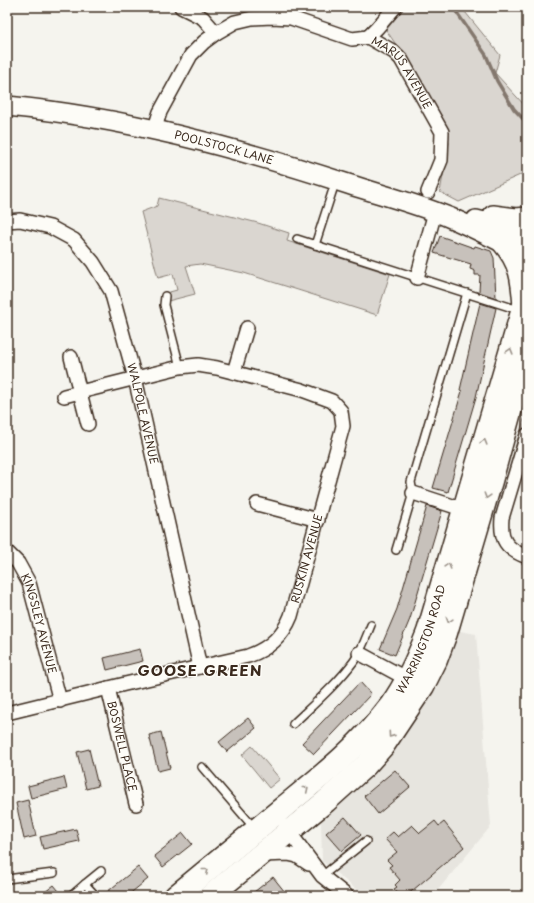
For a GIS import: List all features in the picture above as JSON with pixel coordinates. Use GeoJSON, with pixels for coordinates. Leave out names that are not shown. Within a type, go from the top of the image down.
{"type":"FeatureCollection","features":[{"type":"Feature","properties":{"kind":"highway","name":"WARRINGTON ROAD"},"geometry":{"type":"LineString","coordinates":[[210,896],[259,855],[282,822],[366,734],[390,705],[407,679],[418,658],[428,632],[524,304]]}},
{"type":"Feature","properties":{"kind":"highway","name":"WARRINGTON ROAD"},"geometry":{"type":"LineString","coordinates":[[176,896],[256,830],[282,822],[344,786],[383,746],[423,686],[436,660],[446,633],[491,481],[527,350]]}},
{"type":"Feature","properties":{"kind":"main road","name":"POOLSTOCK LANE"},"geometry":{"type":"LineString","coordinates":[[7,106],[36,108],[98,118],[267,158],[442,215],[500,240],[527,255]]}},
{"type":"Feature","properties":{"kind":"main road"},"geometry":{"type":"LineString","coordinates":[[442,215],[487,214],[516,218],[527,217]]}},
{"type":"Feature","properties":{"kind":"main road","name":"POOLSTOCK LANE"},"geometry":{"type":"LineString","coordinates":[[442,215],[484,221],[527,234]]}},
{"type":"Feature","properties":{"kind":"main road"},"geometry":{"type":"LineString","coordinates":[[500,240],[507,249],[518,270],[524,304]]}},
{"type":"Feature","properties":{"kind":"street"},"geometry":{"type":"LineString","coordinates":[[368,37],[395,7]]}},
{"type":"Feature","properties":{"kind":"street"},"geometry":{"type":"LineString","coordinates":[[190,9],[203,18],[216,33]]}},
{"type":"Feature","properties":{"kind":"street","name":"MARUS AVENUE"},"geometry":{"type":"LineString","coordinates":[[154,131],[160,112],[191,55],[204,42],[235,22],[252,18],[291,18],[352,39],[368,37],[394,52],[401,59],[442,132],[441,160],[428,192]]}},
{"type":"Feature","properties":{"kind":"street"},"geometry":{"type":"LineString","coordinates":[[417,278],[442,215]]}},
{"type":"Feature","properties":{"kind":"street","name":"WALPOLE AVENUE"},"geometry":{"type":"LineString","coordinates":[[7,221],[20,220],[50,227],[74,240],[93,262],[111,291],[135,378],[200,667]]}},
{"type":"Feature","properties":{"kind":"street"},"geometry":{"type":"LineString","coordinates":[[234,372],[247,328]]}},
{"type":"Feature","properties":{"kind":"street"},"geometry":{"type":"LineString","coordinates":[[71,357],[88,424]]}},
{"type":"Feature","properties":{"kind":"street","name":"RUSKIN AVENUE"},"geometry":{"type":"LineString","coordinates":[[7,713],[255,654],[271,644],[284,630],[291,616],[343,426],[340,411],[332,401],[302,390],[234,372],[198,365],[180,367],[64,396]]}},
{"type":"Feature","properties":{"kind":"street"},"geometry":{"type":"LineString","coordinates":[[527,435],[502,518],[501,527],[502,535],[508,546],[527,556]]}},
{"type":"Feature","properties":{"kind":"street"},"geometry":{"type":"LineString","coordinates":[[413,493],[464,510]]}},
{"type":"Feature","properties":{"kind":"street"},"geometry":{"type":"LineString","coordinates":[[257,504],[318,520]]}},
{"type":"Feature","properties":{"kind":"street","name":"KINGSLEY AVENUE"},"geometry":{"type":"LineString","coordinates":[[7,552],[18,563],[29,583],[60,701]]}},
{"type":"Feature","properties":{"kind":"street"},"geometry":{"type":"LineString","coordinates":[[359,653],[407,679]]}},
{"type":"Feature","properties":{"kind":"street","name":"BOSWELL PLACE"},"geometry":{"type":"LineString","coordinates":[[108,688],[136,804]]}},
{"type":"Feature","properties":{"kind":"street"},"geometry":{"type":"LineString","coordinates":[[282,822],[319,872]]}},
{"type":"Feature","properties":{"kind":"street"},"geometry":{"type":"LineString","coordinates":[[259,855],[288,854],[297,856],[319,872],[347,896]]}},
{"type":"Feature","properties":{"kind":"lane"},"geometry":{"type":"LineString","coordinates":[[315,245],[336,180]]}},
{"type":"Feature","properties":{"kind":"lane"},"geometry":{"type":"LineString","coordinates":[[297,239],[467,293],[524,304]]}},
{"type":"Feature","properties":{"kind":"lane"},"geometry":{"type":"LineString","coordinates":[[396,550],[413,493],[411,482],[467,293]]}},
{"type":"Feature","properties":{"kind":"lane"},"geometry":{"type":"LineString","coordinates":[[165,296],[164,305],[180,367]]}},
{"type":"Feature","properties":{"kind":"lane"},"geometry":{"type":"LineString","coordinates":[[293,724],[330,688],[354,661],[359,653],[371,624]]}},
{"type":"Feature","properties":{"kind":"lane"},"geometry":{"type":"LineString","coordinates":[[202,767],[256,830]]}},
{"type":"Feature","properties":{"kind":"lane"},"geometry":{"type":"LineString","coordinates":[[319,872],[366,841]]}},
{"type":"Feature","properties":{"kind":"lane"},"geometry":{"type":"LineString","coordinates":[[71,896],[101,871]]}},
{"type":"Feature","properties":{"kind":"lane"},"geometry":{"type":"LineString","coordinates":[[7,879],[54,873]]}},
{"type":"Feature","properties":{"kind":"lane"},"geometry":{"type":"LineString","coordinates":[[85,884],[96,896]]}},
{"type":"Feature","properties":{"kind":"shaded area"},"geometry":{"type":"Polygon","coordinates":[[[405,7],[461,7],[500,55],[495,73],[527,108],[527,172],[459,202],[440,192],[449,143],[437,110],[406,59],[386,30],[405,7]]]}},
{"type":"Feature","properties":{"kind":"shaded area"},"geometry":{"type":"Polygon","coordinates":[[[159,198],[258,223],[289,233],[287,241],[390,274],[377,315],[244,273],[200,264],[186,266],[195,294],[164,302],[162,294],[177,290],[173,274],[158,278],[141,212],[157,206],[159,198]]]}},
{"type":"Feature","properties":{"kind":"shaded area"},"geometry":{"type":"Polygon","coordinates":[[[527,410],[527,418],[495,521],[517,441],[527,410]]]}},
{"type":"Feature","properties":{"kind":"shaded area"},"geometry":{"type":"Polygon","coordinates":[[[460,631],[476,634],[491,826],[433,896],[364,896],[322,861],[321,819],[359,785],[408,731],[460,631]]]}},
{"type":"Feature","properties":{"kind":"shaded area"},"geometry":{"type":"Polygon","coordinates":[[[252,746],[280,779],[269,788],[242,755],[252,746]]]}},
{"type":"Feature","properties":{"kind":"building"},"geometry":{"type":"Polygon","coordinates":[[[440,236],[474,248],[475,246],[491,251],[494,258],[496,298],[479,292],[480,275],[475,275],[475,271],[470,269],[471,264],[434,253],[440,236]]]}},
{"type":"Feature","properties":{"kind":"building"},"geometry":{"type":"Polygon","coordinates":[[[480,303],[496,308],[476,397],[448,492],[433,488],[462,391],[460,390],[480,303]]]}},
{"type":"Feature","properties":{"kind":"building"},"geometry":{"type":"Polygon","coordinates":[[[427,506],[442,511],[410,619],[395,655],[380,649],[397,609],[427,506]]]}},
{"type":"Feature","properties":{"kind":"building"},"geometry":{"type":"Polygon","coordinates":[[[140,649],[143,661],[107,670],[104,658],[140,649]]]}},
{"type":"Feature","properties":{"kind":"building"},"geometry":{"type":"Polygon","coordinates":[[[360,682],[371,694],[314,754],[302,743],[360,682]]]}},
{"type":"Feature","properties":{"kind":"building"},"geometry":{"type":"Polygon","coordinates":[[[248,718],[256,728],[227,752],[219,742],[248,718]]]}},
{"type":"Feature","properties":{"kind":"building"},"geometry":{"type":"Polygon","coordinates":[[[161,732],[170,768],[158,771],[149,735],[161,732]]]}},
{"type":"Feature","properties":{"kind":"building"},"geometry":{"type":"Polygon","coordinates":[[[89,749],[98,786],[86,789],[77,752],[89,749]]]}},
{"type":"Feature","properties":{"kind":"building"},"geometry":{"type":"Polygon","coordinates":[[[395,770],[410,787],[378,814],[364,796],[395,770]]]}},
{"type":"Feature","properties":{"kind":"building"},"geometry":{"type":"Polygon","coordinates":[[[64,777],[67,789],[31,798],[28,786],[64,777]]]}},
{"type":"Feature","properties":{"kind":"building"},"geometry":{"type":"Polygon","coordinates":[[[28,800],[36,836],[24,839],[16,803],[28,800]]]}},
{"type":"Feature","properties":{"kind":"building"},"geometry":{"type":"Polygon","coordinates":[[[345,817],[361,835],[342,851],[326,833],[345,817]]]}},
{"type":"Feature","properties":{"kind":"building"},"geometry":{"type":"Polygon","coordinates":[[[435,821],[439,826],[444,822],[464,847],[406,896],[400,896],[394,889],[397,887],[395,885],[400,880],[389,867],[392,865],[387,860],[397,852],[385,839],[393,832],[398,837],[412,825],[420,833],[435,821]]]}},
{"type":"Feature","properties":{"kind":"building"},"geometry":{"type":"Polygon","coordinates":[[[76,829],[79,841],[43,849],[40,837],[76,829]]]}},
{"type":"Feature","properties":{"kind":"building"},"geometry":{"type":"Polygon","coordinates":[[[183,833],[192,844],[163,867],[154,856],[183,833]]]}},
{"type":"Feature","properties":{"kind":"building"},"geometry":{"type":"Polygon","coordinates":[[[138,867],[148,879],[127,896],[102,896],[138,867]]]}},
{"type":"Feature","properties":{"kind":"building"},"geometry":{"type":"Polygon","coordinates":[[[273,877],[285,892],[279,896],[249,896],[273,877]]]}},
{"type":"Feature","properties":{"kind":"building"},"geometry":{"type":"Polygon","coordinates":[[[54,885],[63,896],[40,896],[54,885]]]}},
{"type":"Feature","properties":{"kind":"waterway"},"geometry":{"type":"LineString","coordinates":[[453,7],[486,55],[497,81],[514,109],[527,123]]}},
{"type":"Feature","properties":{"kind":"district","name":"GOOSE GREEN"},"geometry":{"type":"Point","coordinates":[200,671]}}]}
